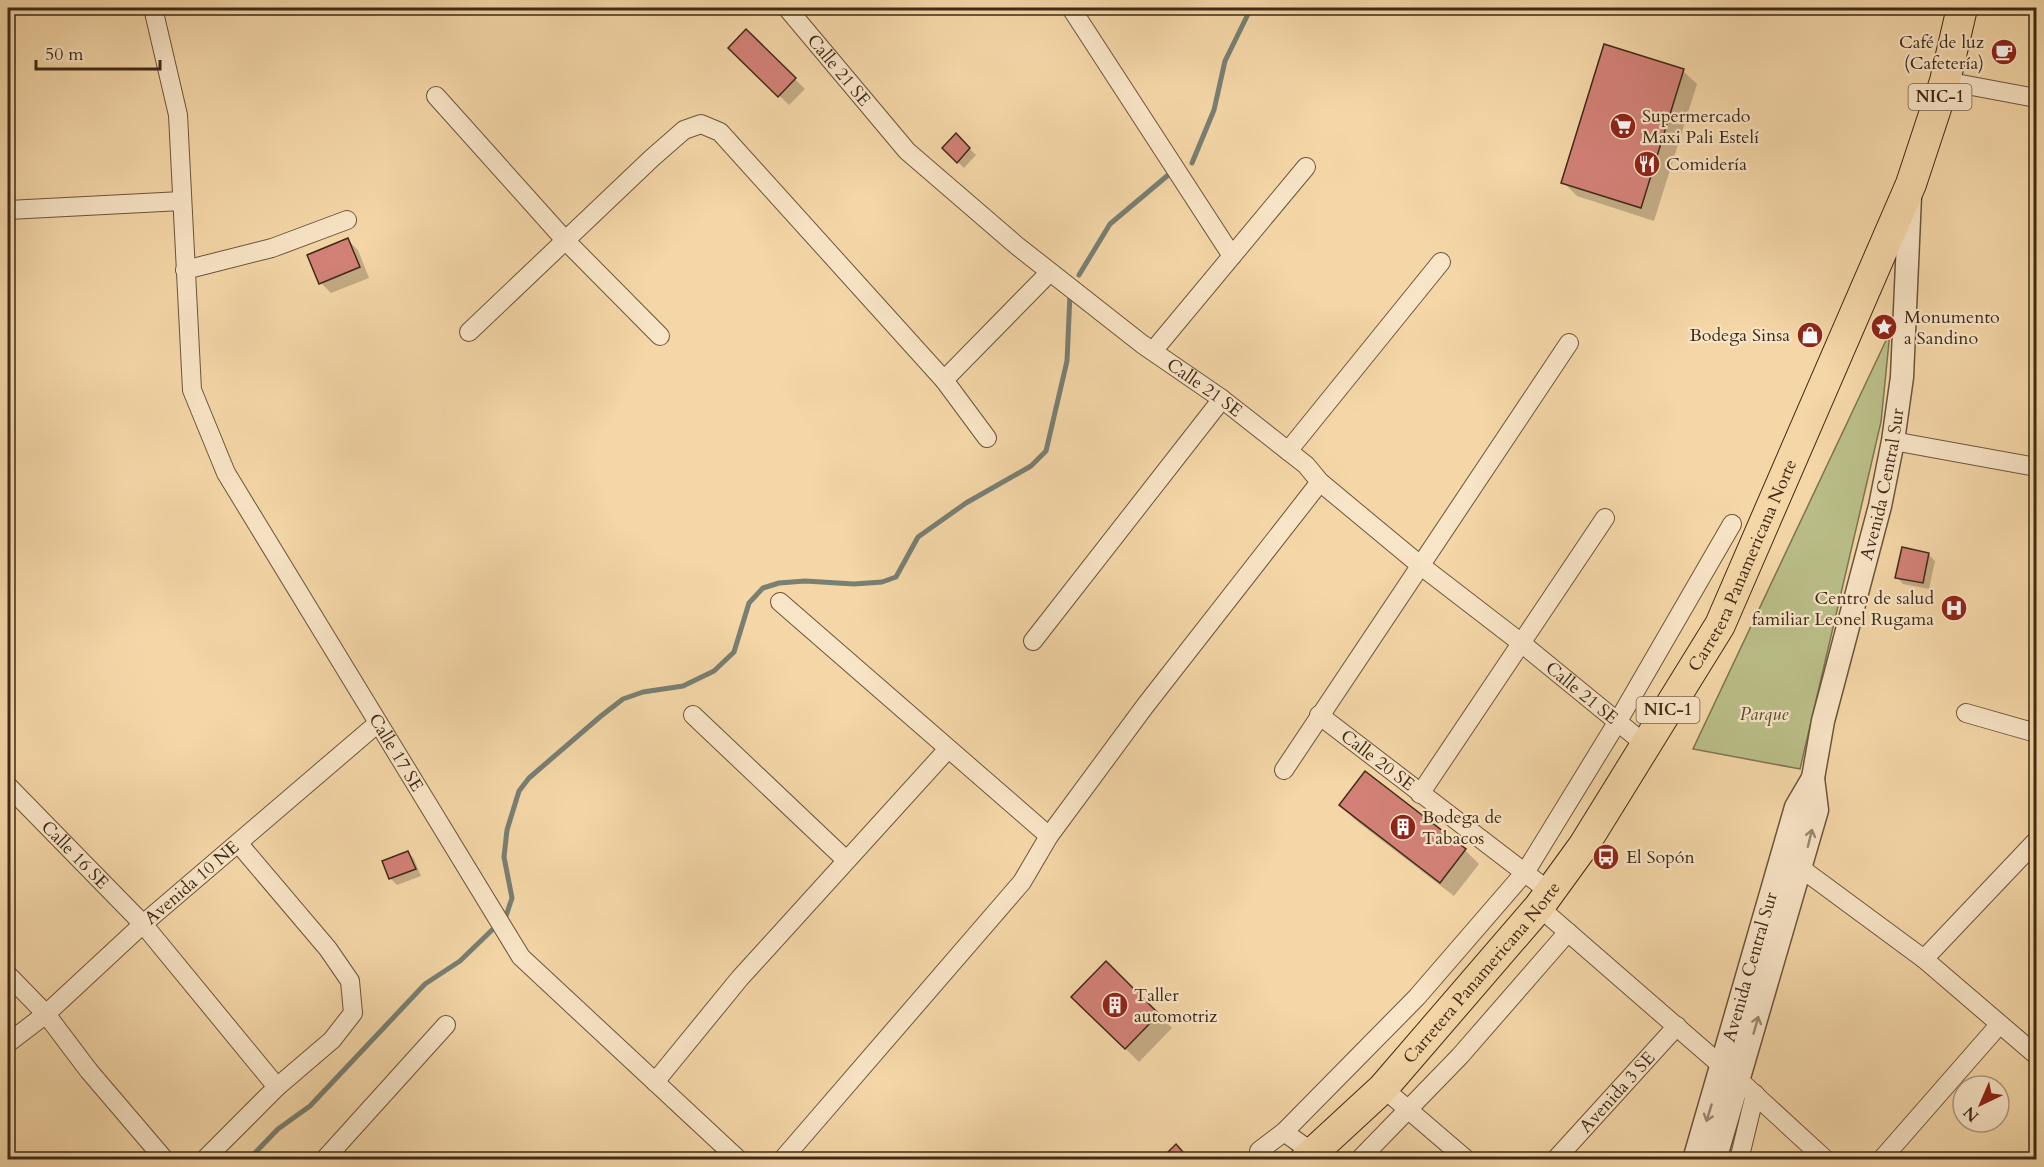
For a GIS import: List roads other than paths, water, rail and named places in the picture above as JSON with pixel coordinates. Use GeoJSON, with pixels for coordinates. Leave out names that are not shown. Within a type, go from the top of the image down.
{"type":"FeatureCollection","features":[{"type":"Feature","properties":{"kind":"highway","name":"Carretera Panamericana Norte"},"geometry":{"type":"LineString","coordinates":[[1309,1156],[1383,1088],[1544,900],[1584,845],[1720,625],[1911,184],[1945,81],[1962,8]]}},
{"type":"Feature","properties":{"kind":"street","name":"Calle 17 SE"},"geometry":{"type":"LineString","coordinates":[[153,8],[178,115],[192,390],[226,472],[521,957],[738,1160]]}},
{"type":"Feature","properties":{"kind":"street","name":"Calle 21 SE"},"geometry":{"type":"LineString","coordinates":[[787,8],[907,151],[1050,272],[1153,351],[1222,399],[1306,465],[1320,482],[1420,565],[1520,642],[1646,745]]}},
{"type":"Feature","properties":{"kind":"street"},"geometry":{"type":"LineString","coordinates":[[1071,8],[1232,256]]}},
{"type":"Feature","properties":{"kind":"street"},"geometry":{"type":"LineString","coordinates":[[1945,81],[2037,98]]}},
{"type":"Feature","properties":{"kind":"street"},"geometry":{"type":"LineString","coordinates":[[436,96],[565,240],[660,336]]}},
{"type":"Feature","properties":{"kind":"street"},"geometry":{"type":"LineString","coordinates":[[470,332],[684,130],[700,124],[720,132],[944,380],[987,438]]}},
{"type":"Feature","properties":{"kind":"street"},"geometry":{"type":"LineString","coordinates":[[1153,351],[1306,167]]}},
{"type":"Feature","properties":{"kind":"street","name":"Avenida Central Sur"},"geometry":{"type":"LineString","coordinates":[[1715,1160],[1802,869],[1817,810],[1814,778],[1823,721],[1880,507],[1893,441],[1902,377],[1911,184]]}},
{"type":"Feature","properties":{"kind":"street"},"geometry":{"type":"LineString","coordinates":[[8,210],[182,201]]}},
{"type":"Feature","properties":{"kind":"street"},"geometry":{"type":"LineString","coordinates":[[185,270],[272,248],[347,220]]}},
{"type":"Feature","properties":{"kind":"street"},"geometry":{"type":"LineString","coordinates":[[1288,451],[1441,261]]}},
{"type":"Feature","properties":{"kind":"street"},"geometry":{"type":"LineString","coordinates":[[944,380],[1050,272]]}},
{"type":"Feature","properties":{"kind":"street"},"geometry":{"type":"LineString","coordinates":[[1284,770],[1569,343]]}},
{"type":"Feature","properties":{"kind":"street"},"geometry":{"type":"LineString","coordinates":[[1033,641],[1222,399]]}},
{"type":"Feature","properties":{"kind":"street"},"geometry":{"type":"LineString","coordinates":[[1893,441],[2037,467]]}},
{"type":"Feature","properties":{"kind":"street"},"geometry":{"type":"LineString","coordinates":[[782,1160],[1022,882],[1049,836],[1145,706],[1320,482]]}},
{"type":"Feature","properties":{"kind":"street"},"geometry":{"type":"LineString","coordinates":[[1420,794],[1605,518]]}},
{"type":"Feature","properties":{"kind":"street"},"geometry":{"type":"LineString","coordinates":[[1259,1151],[1284,1132],[1417,997],[1526,871],[1618,722],[1732,524]]}},
{"type":"Feature","properties":{"kind":"street"},"geometry":{"type":"LineString","coordinates":[[780,602],[1049,836]]}},
{"type":"Feature","properties":{"kind":"street"},"geometry":{"type":"LineString","coordinates":[[1966,714],[2037,733]]}},
{"type":"Feature","properties":{"kind":"street"},"geometry":{"type":"LineString","coordinates":[[693,715],[846,860]]}},
{"type":"Feature","properties":{"kind":"street","name":"Calle 20 SE"},"geometry":{"type":"LineString","coordinates":[[1319,715],[1420,794],[1526,871],[1568,932],[1826,1160]]}},
{"type":"Feature","properties":{"kind":"street","name":"Avenida 10 NE"},"geometry":{"type":"LineString","coordinates":[[8,1043],[46,1014],[143,924],[378,723]]}},
{"type":"Feature","properties":{"kind":"street"},"geometry":{"type":"LineString","coordinates":[[655,1082],[740,978],[948,749]]}},
{"type":"Feature","properties":{"kind":"street","name":"Avenida Central Sur"},"geometry":{"type":"LineString","coordinates":[[1694,1160],[1739,1081],[1797,807],[1814,778]]}},
{"type":"Feature","properties":{"kind":"street","name":"Calle 16 SE"},"geometry":{"type":"LineString","coordinates":[[8,786],[143,924],[277,1087]]}},
{"type":"Feature","properties":{"kind":"street"},"geometry":{"type":"LineString","coordinates":[[1924,959],[2037,841]]}},
{"type":"Feature","properties":{"kind":"street"},"geometry":{"type":"LineString","coordinates":[[204,1160],[277,1087],[332,1040],[353,1013],[350,981],[328,949],[239,844]]}},
{"type":"Feature","properties":{"kind":"street"},"geometry":{"type":"LineString","coordinates":[[1802,869],[1924,959],[2037,1055]]}},
{"type":"Feature","properties":{"kind":"street"},"geometry":{"type":"LineString","coordinates":[[1359,1160],[1460,1056],[1568,932]]}},
{"type":"Feature","properties":{"kind":"street"},"geometry":{"type":"LineString","coordinates":[[8,975],[46,1014],[89,1071],[165,1160]]}},
{"type":"Feature","properties":{"kind":"street"},"geometry":{"type":"LineString","coordinates":[[324,1160],[446,1025]]}},
{"type":"Feature","properties":{"kind":"street"},"geometry":{"type":"LineString","coordinates":[[1881,1160],[1999,1025]]}},
{"type":"Feature","properties":{"kind":"street","name":"Avenida 3 SE"},"geometry":{"type":"LineString","coordinates":[[1555,1160],[1677,1026]]}},
{"type":"Feature","properties":{"kind":"street"},"geometry":{"type":"LineString","coordinates":[[1739,1081],[1739,1160]]}},
{"type":"Feature","properties":{"kind":"street"},"geometry":{"type":"LineString","coordinates":[[1383,1088],[1467,1160]]}},
{"type":"Feature","properties":{"kind":"street"},"geometry":{"type":"LineString","coordinates":[[1284,1132],[1309,1156]]}},
{"type":"Feature","properties":{"kind":"waterway"},"geometry":{"type":"LineString","coordinates":[[1192,163],[1214,110],[1225,61],[1251,8]]}},
{"type":"Feature","properties":{"kind":"waterway"},"geometry":{"type":"LineString","coordinates":[[1079,275],[1110,224],[1167,176]]}},
{"type":"Feature","properties":{"kind":"waterway"},"geometry":{"type":"LineString","coordinates":[[506,916],[512,898],[504,857],[507,830],[519,791],[529,778],[623,699],[643,692],[683,686],[714,671],[734,652],[749,603],[763,588],[779,583],[805,581],[854,584],[882,582],[896,577],[918,537],[966,503],[1031,466],[1046,451],[1067,361],[1070,294]]}},
{"type":"Feature","properties":{"kind":"waterway"},"geometry":{"type":"LineString","coordinates":[[248,1160],[278,1129],[310,1106],[425,984],[460,961],[492,930]]}},
{"type":"Feature","properties":{"kind":"place","name":"Café de luz (Cafetería)"},"geometry":{"type":"Point","coordinates":[2004,52]}},
{"type":"Feature","properties":{"kind":"place","name":"Supermercado Maxi Pali Estelí"},"geometry":{"type":"Point","coordinates":[1623,126]}},
{"type":"Feature","properties":{"kind":"place","name":"Comidería"},"geometry":{"type":"Point","coordinates":[1647,164]}},
{"type":"Feature","properties":{"kind":"place","name":"Monumento a Sandino"},"geometry":{"type":"Point","coordinates":[1884,327]}},
{"type":"Feature","properties":{"kind":"place","name":"Bodega Sinsa"},"geometry":{"type":"Point","coordinates":[1810,335]}},
{"type":"Feature","properties":{"kind":"place","name":"Centro de salud familiar Leonel Rugama"},"geometry":{"type":"Point","coordinates":[1954,608]}},
{"type":"Feature","properties":{"kind":"place","name":"Bodega de Tabacos"},"geometry":{"type":"Point","coordinates":[1403,827]}},
{"type":"Feature","properties":{"kind":"place","name":"El Sopón"},"geometry":{"type":"Point","coordinates":[1606,857]}},
{"type":"Feature","properties":{"kind":"place","name":"Taller automotriz"},"geometry":{"type":"Point","coordinates":[1115,1005]}},
{"type":"Feature","properties":{"kind":"park label","name":"Parque"},"geometry":{"type":"Point","coordinates":[1764,714]}}]}
